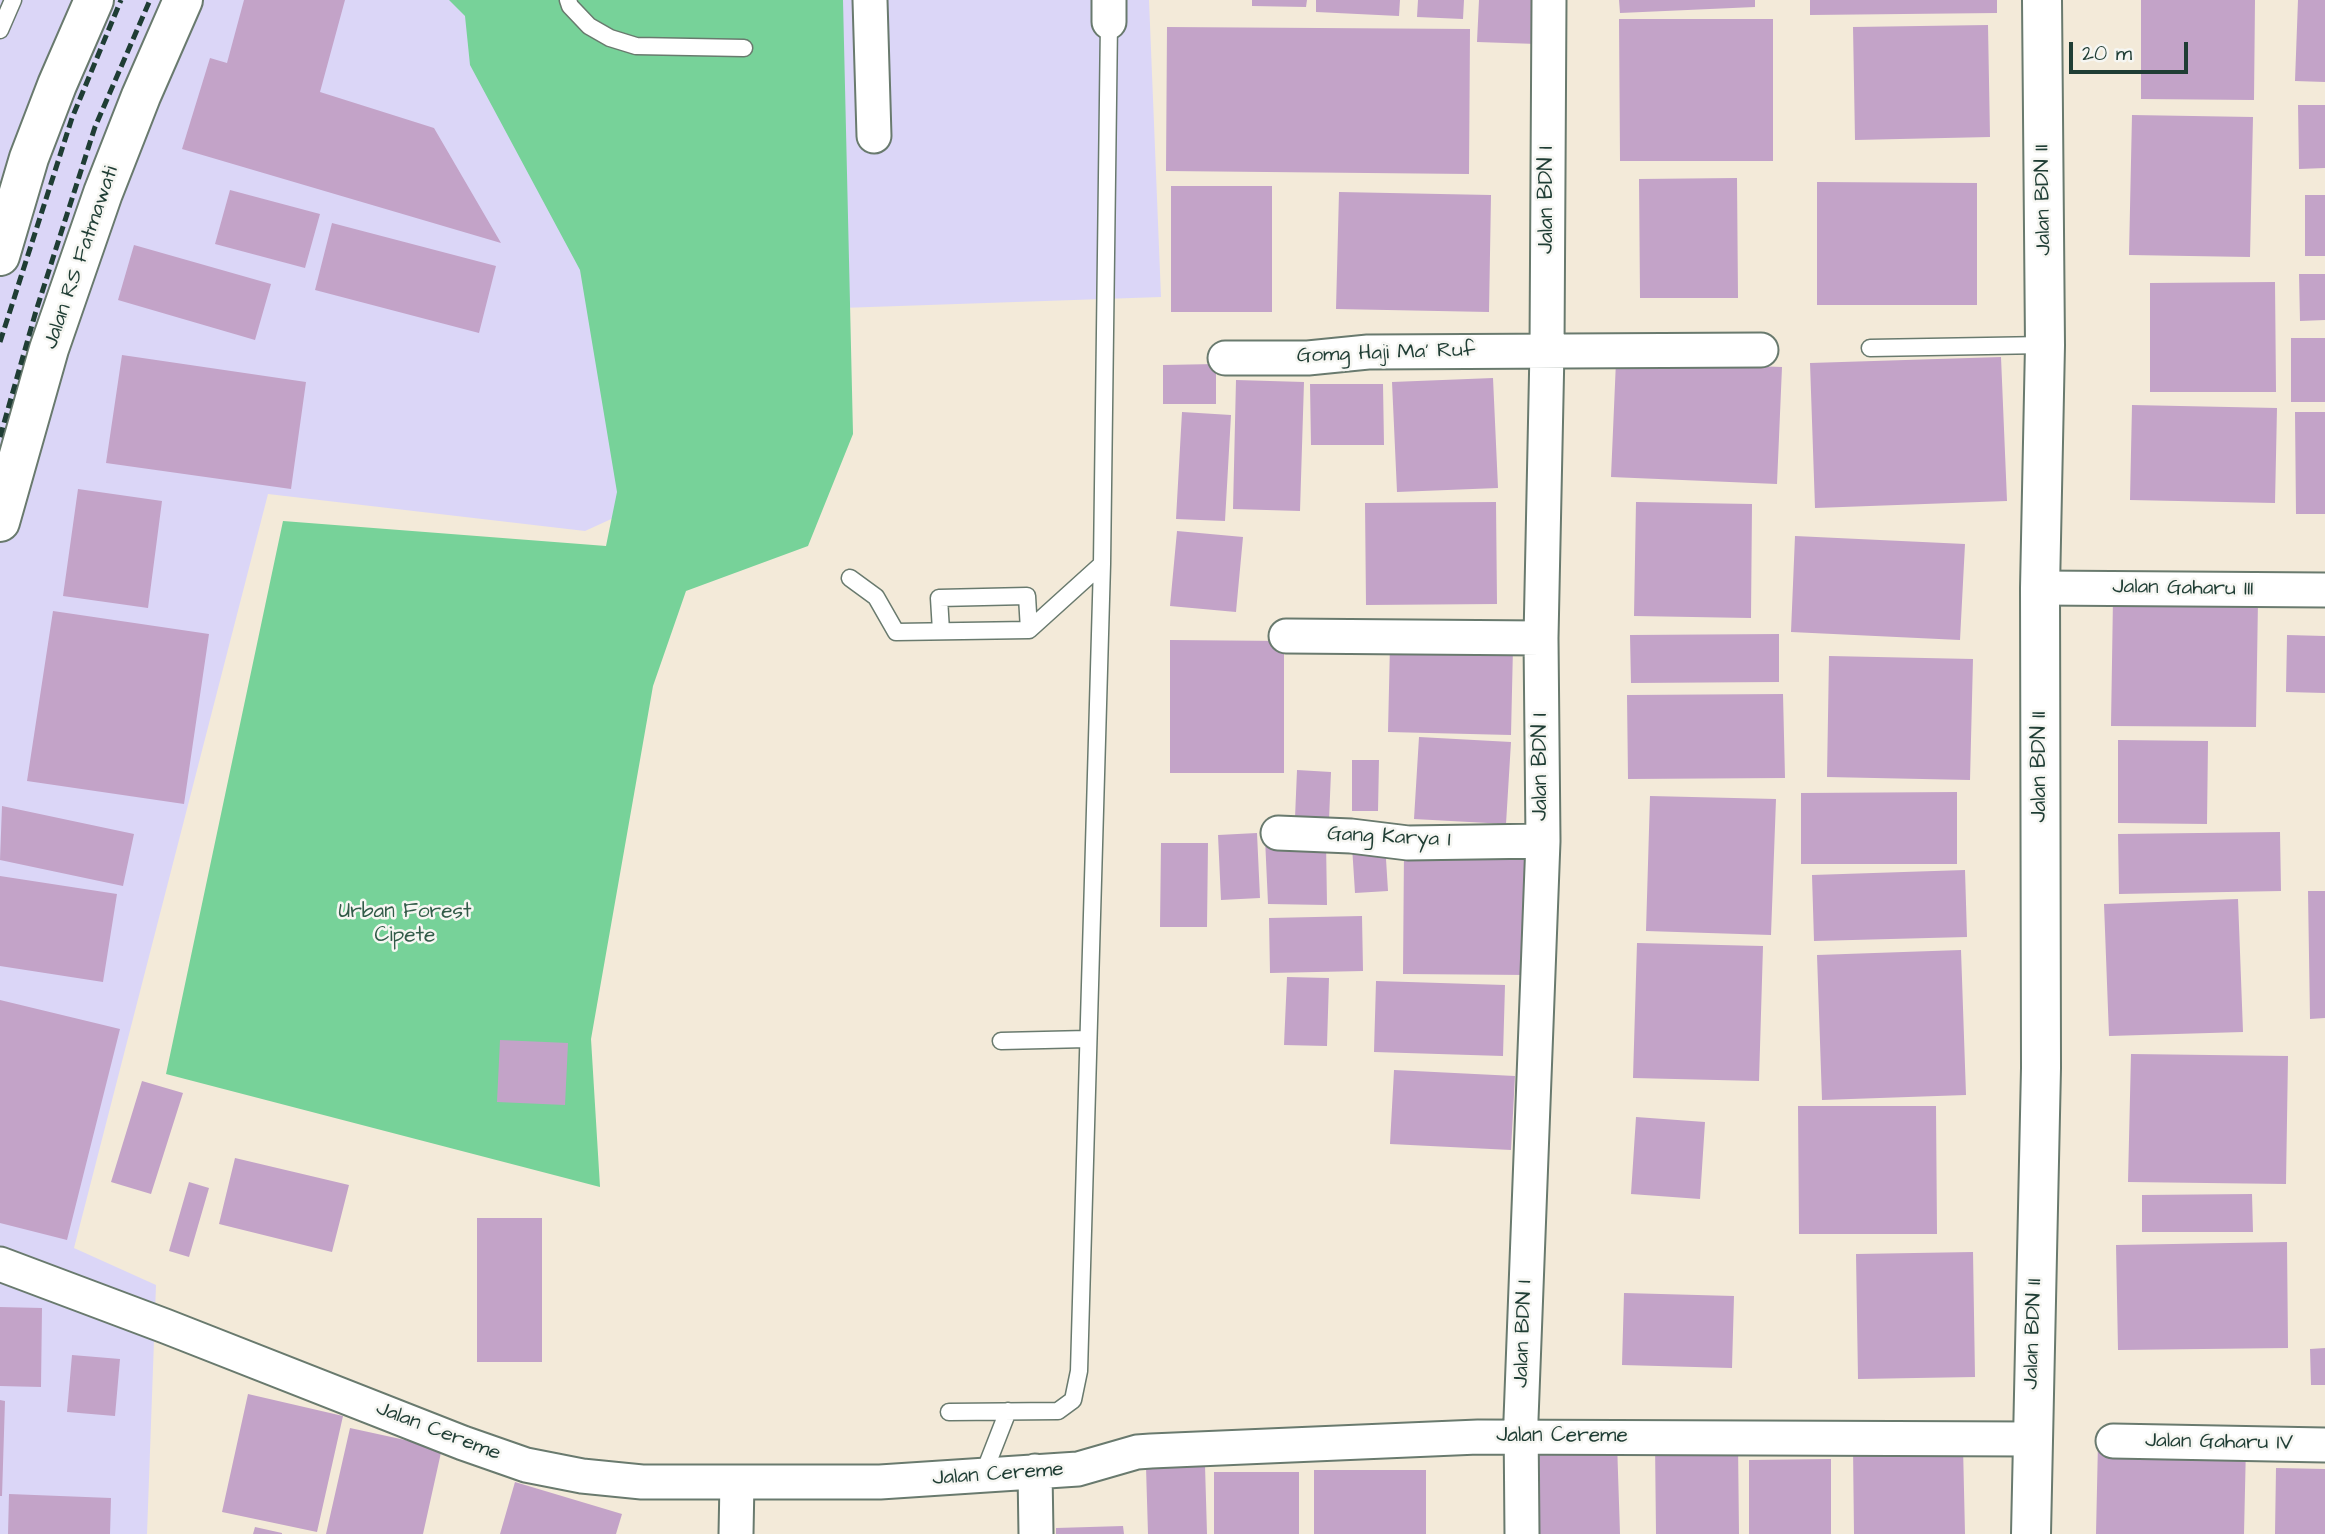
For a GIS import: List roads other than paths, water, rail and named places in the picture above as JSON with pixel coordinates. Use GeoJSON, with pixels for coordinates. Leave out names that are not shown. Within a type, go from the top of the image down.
{"type":"FeatureCollection","features":[{"type":"Feature","properties":{"kind":"street"},"geometry":{"type":"LineString","coordinates":[[0,256],[29,158],[94,0]]}},
{"type":"Feature","properties":{"kind":"street","name":"Jalan RS Fatmawati"},"geometry":{"type":"LineString","coordinates":[[0,522],[49,349],[103,192],[183,0]]}},
{"type":"Feature","properties":{"kind":"street"},"geometry":{"type":"LineString","coordinates":[[870,0],[874,136]]}},
{"type":"Feature","properties":{"kind":"street","name":"Jalan BDN I"},"geometry":{"type":"LineString","coordinates":[[1522,1534],[1521,1436],[1543,841],[1541,638],[1547,350],[1549,0]]}},
{"type":"Feature","properties":{"kind":"street","name":"Jalan BDN II"},"geometry":{"type":"LineString","coordinates":[[2031,1534],[2041,1068],[2040,588],[2045,345],[2042,0]]}},
{"type":"Feature","properties":{"kind":"street","name":"Gomg Haji Ma’ Ruf"},"geometry":{"type":"LineString","coordinates":[[1226,358],[1308,358],[1368,352],[1761,350]]}},
{"type":"Feature","properties":{"kind":"street","name":"Jalan Gaharu III"},"geometry":{"type":"LineString","coordinates":[[2040,588],[2325,590]]}},
{"type":"Feature","properties":{"kind":"street"},"geometry":{"type":"LineString","coordinates":[[1286,636],[1541,638]]}},
{"type":"Feature","properties":{"kind":"street","name":"Gang Karya I"},"geometry":{"type":"LineString","coordinates":[[1278,833],[1351,836],[1408,843],[1543,841]]}},
{"type":"Feature","properties":{"kind":"street","name":"Jalan Cereme"},"geometry":{"type":"LineString","coordinates":[[0,1264],[526,1465],[582,1476],[642,1482],[880,1482],[1078,1469],[1137,1452],[1521,1436],[2031,1439]]}},
{"type":"Feature","properties":{"kind":"street","name":"Jalan Gaharu IV"},"geometry":{"type":"LineString","coordinates":[[2113,1441],[2325,1445]]}},
{"type":"Feature","properties":{"kind":"street"},"geometry":{"type":"LineString","coordinates":[[1035,1471],[1036,1534]]}},
{"type":"Feature","properties":{"kind":"street"},"geometry":{"type":"LineString","coordinates":[[736,1534],[737,1482]]}},
{"type":"Feature","properties":{"kind":"lane"},"geometry":{"type":"LineString","coordinates":[[0,30],[13,0]]}},
{"type":"Feature","properties":{"kind":"lane"},"geometry":{"type":"LineString","coordinates":[[568,0],[570,6],[589,26],[610,38],[636,46],[744,48]]}},
{"type":"Feature","properties":{"kind":"lane"},"geometry":{"type":"LineString","coordinates":[[949,1412],[1058,1411],[1073,1400],[1079,1371],[1102,564],[1109,11]]}},
{"type":"Feature","properties":{"kind":"lane"},"geometry":{"type":"LineString","coordinates":[[1870,348],[2045,345]]}},
{"type":"Feature","properties":{"kind":"lane"},"geometry":{"type":"LineString","coordinates":[[850,578],[876,597],[896,632],[1029,630],[1102,564]]}},
{"type":"Feature","properties":{"kind":"lane"},"geometry":{"type":"LineString","coordinates":[[940,631],[939,598],[1027,596],[1029,630]]}},
{"type":"Feature","properties":{"kind":"lane"},"geometry":{"type":"LineString","coordinates":[[1001,1041],[1087,1039]]}},
{"type":"Feature","properties":{"kind":"lane"},"geometry":{"type":"LineString","coordinates":[[983,1475],[1008,1411]]}},
{"type":"Feature","properties":{"kind":"railway"},"geometry":{"type":"LineString","coordinates":[[0,342],[72,118],[121,0]]}},
{"type":"Feature","properties":{"kind":"railway"},"geometry":{"type":"LineString","coordinates":[[0,437],[36,311],[95,127],[150,0]]}},
{"type":"Feature","properties":{"kind":"park label","name":"Urban Forest Cipete"},"geometry":{"type":"Point","coordinates":[405,925]}}]}
